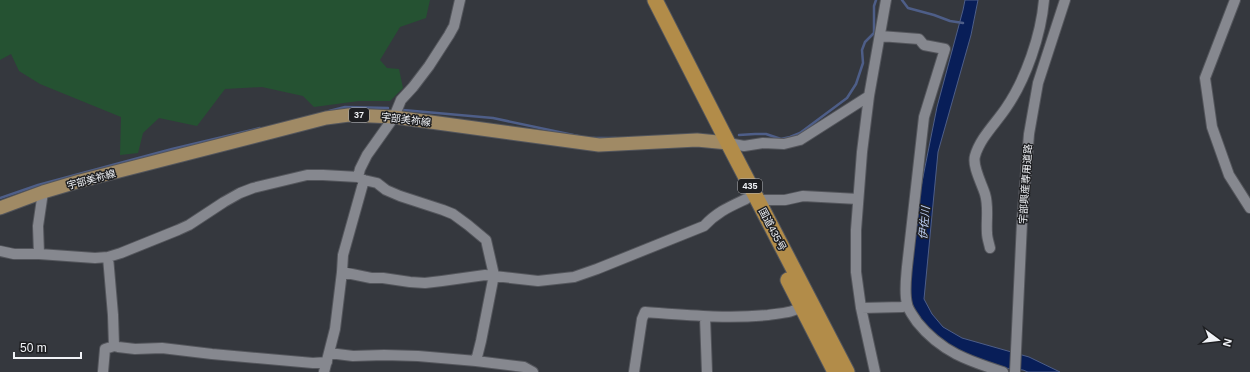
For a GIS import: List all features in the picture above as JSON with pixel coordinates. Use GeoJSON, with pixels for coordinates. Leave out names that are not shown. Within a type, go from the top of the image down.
{"type":"FeatureCollection","features":[{"type":"Feature","properties":{"kind":"highway","name":"国道435号"},"geometry":{"type":"LineString","coordinates":[[644,0],[722,142],[806,305],[835,372]]}},
{"type":"Feature","properties":{"kind":"highway","name":"国道435号"},"geometry":{"type":"LineString","coordinates":[[655,0],[722,142]]}},
{"type":"Feature","properties":{"kind":"highway","name":"国道435号"},"geometry":{"type":"LineString","coordinates":[[806,305],[847,372]]}},
{"type":"Feature","properties":{"kind":"main road","name":"宇部美祢線"},"geometry":{"type":"LineString","coordinates":[[0,208],[43,192],[80,181],[326,118],[349,114],[394,117],[599,145],[697,140],[722,142]]}},
{"type":"Feature","properties":{"kind":"street"},"geometry":{"type":"LineString","coordinates":[[327,362],[335,329],[343,256],[361,178],[360,169],[367,155],[394,117],[401,100],[429,66],[449,35],[454,26],[460,0]]}},
{"type":"Feature","properties":{"kind":"street"},"geometry":{"type":"LineString","coordinates":[[875,372],[861,308],[856,272],[856,230],[862,152],[869,96],[886,0]]}},
{"type":"Feature","properties":{"kind":"street"},"geometry":{"type":"LineString","coordinates":[[990,248],[987,234],[988,210],[986,196],[975,164],[975,157],[982,141],[1007,106],[1022,77],[1039,33],[1044,0]]}},
{"type":"Feature","properties":{"kind":"street","name":"宇部興産専用道路"},"geometry":{"type":"LineString","coordinates":[[1015,372],[1022,222],[1029,134],[1038,83],[1065,0]]}},
{"type":"Feature","properties":{"kind":"street"},"geometry":{"type":"LineString","coordinates":[[1235,0],[1206,78],[1212,127],[1229,175],[1250,208]]}},
{"type":"Feature","properties":{"kind":"street"},"geometry":{"type":"LineString","coordinates":[[880,36],[919,40],[924,45],[945,49],[924,117],[907,267],[907,305],[915,319],[926,333],[940,345],[974,363],[1003,372]]}},
{"type":"Feature","properties":{"kind":"street"},"geometry":{"type":"LineString","coordinates":[[722,142],[744,146],[756,143],[784,144],[800,140],[869,96]]}},
{"type":"Feature","properties":{"kind":"street"},"geometry":{"type":"LineString","coordinates":[[0,251],[14,254],[39,254],[95,258],[108,257],[178,230],[240,193],[253,188],[307,175],[323,174],[361,178],[376,183],[386,190],[400,196],[453,214],[486,240],[494,275],[476,361]]}},
{"type":"Feature","properties":{"kind":"street"},"geometry":{"type":"LineString","coordinates":[[39,254],[38,226],[43,192]]}},
{"type":"Feature","properties":{"kind":"street"},"geometry":{"type":"LineString","coordinates":[[342,272],[371,278],[426,283],[485,275],[538,281],[574,277],[704,226],[712,216],[726,208],[752,200],[785,200],[802,196],[858,199]]}},
{"type":"Feature","properties":{"kind":"street"},"geometry":{"type":"LineString","coordinates":[[108,257],[114,346]]}},
{"type":"Feature","properties":{"kind":"street"},"geometry":{"type":"LineString","coordinates":[[634,372],[642,319],[645,312],[704,317],[745,317],[794,312],[806,305]]}},
{"type":"Feature","properties":{"kind":"street"},"geometry":{"type":"LineString","coordinates":[[861,308],[902,307],[907,305]]}},
{"type":"Feature","properties":{"kind":"street"},"geometry":{"type":"LineString","coordinates":[[704,317],[707,372]]}},
{"type":"Feature","properties":{"kind":"street"},"geometry":{"type":"LineString","coordinates":[[103,372],[105,349],[114,346],[118,348],[135,349],[162,348],[313,363],[327,362],[353,356],[418,356],[524,367],[533,372]]}},
{"type":"Feature","properties":{"kind":"green space"},"geometry":{"type":"Polygon","coordinates":[[[0,0],[430,0],[426,18],[400,27],[380,60],[387,68],[399,69],[403,88],[390,101],[359,101],[314,107],[303,96],[262,87],[225,89],[197,126],[159,118],[143,133],[138,153],[120,155],[121,117],[40,84],[19,71],[11,54],[0,60],[0,0]]]}},
{"type":"Feature","properties":{"kind":"water","name":"伊佐川"},"geometry":{"type":"Polygon","coordinates":[[[965,0],[978,0],[971,35],[938,152],[924,299],[932,314],[943,327],[962,338],[1029,357],[1060,372],[1028,372],[1005,368],[968,356],[949,346],[925,326],[915,311],[910,298],[917,207],[937,107],[965,0]]]}},
{"type":"Feature","properties":{"kind":"waterway"},"geometry":{"type":"LineString","coordinates":[[739,135],[766,134],[781,139],[790,137],[800,133],[847,98],[856,84],[863,63],[862,50],[865,42],[874,33],[874,6],[876,0]]}},
{"type":"Feature","properties":{"kind":"waterway"},"geometry":{"type":"LineString","coordinates":[[902,0],[908,8],[950,21],[963,23]]}},
{"type":"Feature","properties":{"kind":"waterway"},"geometry":{"type":"LineString","coordinates":[[329,111],[345,107],[388,108]]}},
{"type":"Feature","properties":{"kind":"waterway"},"geometry":{"type":"LineString","coordinates":[[403,110],[493,118],[578,136]]}},
{"type":"Feature","properties":{"kind":"waterway"},"geometry":{"type":"LineString","coordinates":[[0,198],[38,185],[172,149],[260,128]]}},
{"type":"Feature","properties":{"kind":"waterway"},"geometry":{"type":"LineString","coordinates":[[593,138],[616,138]]}}]}
